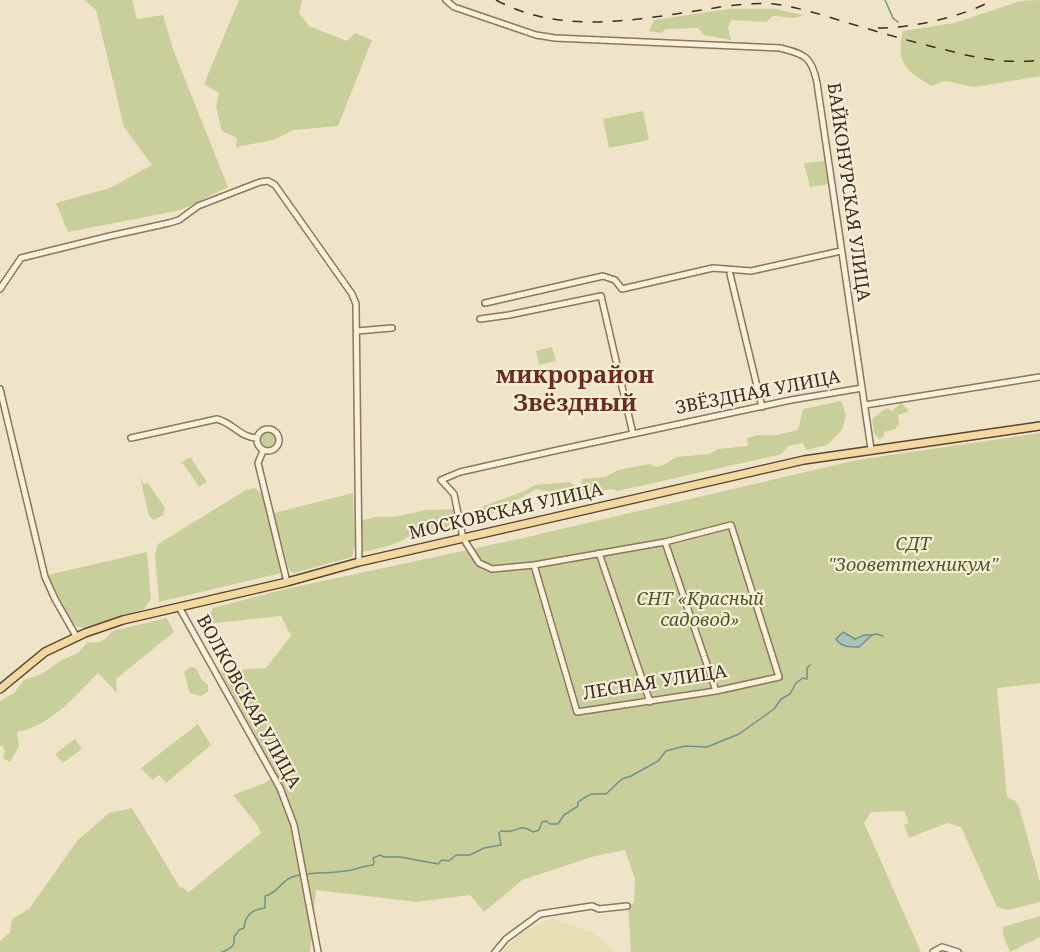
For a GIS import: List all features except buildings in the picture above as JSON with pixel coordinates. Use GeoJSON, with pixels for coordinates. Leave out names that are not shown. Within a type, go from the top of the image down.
{"type":"FeatureCollection","features":[{"type":"Feature","properties":{"kind":"main road","name":"МОСКОВСКАЯ УЛИЦА"},"geometry":{"type":"LineString","coordinates":[[0,689],[45,652],[76,636],[123,620],[287,582],[359,562],[804,460],[1040,426]]}},
{"type":"Feature","properties":{"kind":"street","name":"БАЙКОНУРСКАЯ УЛИЦА"},"geometry":{"type":"LineString","coordinates":[[446,0],[454,7],[536,35],[555,38],[780,48],[799,52],[806,57],[814,68],[817,83],[871,449]]}},
{"type":"Feature","properties":{"kind":"street"},"geometry":{"type":"LineString","coordinates":[[0,289],[21,258],[169,223],[179,220],[198,206],[268,181],[275,185],[356,303],[359,562]]}},
{"type":"Feature","properties":{"kind":"street"},"geometry":{"type":"LineString","coordinates":[[485,303],[603,276],[615,280],[622,290],[713,268],[751,271],[841,251]]}},
{"type":"Feature","properties":{"kind":"street"},"geometry":{"type":"LineString","coordinates":[[730,274],[762,406]]}},
{"type":"Feature","properties":{"kind":"street"},"geometry":{"type":"LineString","coordinates":[[480,319],[601,296],[633,434]]}},
{"type":"Feature","properties":{"kind":"street"},"geometry":{"type":"LineString","coordinates":[[357,330],[392,328]]}},
{"type":"Feature","properties":{"kind":"street"},"geometry":{"type":"LineString","coordinates":[[865,405],[1040,377]]}},
{"type":"Feature","properties":{"kind":"street","name":"ЗВЁЗДНАЯ УЛИЦА"},"geometry":{"type":"LineString","coordinates":[[462,538],[454,494],[441,480],[460,472],[762,406],[862,388]]}},
{"type":"Feature","properties":{"kind":"street"},"geometry":{"type":"LineString","coordinates":[[0,389],[45,576],[76,636]]}},
{"type":"Feature","properties":{"kind":"street"},"geometry":{"type":"LineString","coordinates":[[130,438],[217,419],[228,422],[252,438],[257,438]]}},
{"type":"Feature","properties":{"kind":"street"},"geometry":{"type":"LineString","coordinates":[[273,430],[279,436],[277,448],[269,452],[263,451],[259,447],[257,438],[262,431],[273,430]]}},
{"type":"Feature","properties":{"kind":"street"},"geometry":{"type":"LineString","coordinates":[[263,451],[258,463],[287,582]]}},
{"type":"Feature","properties":{"kind":"street","name":"ЛЕСНАЯ УЛИЦА"},"geometry":{"type":"LineString","coordinates":[[534,565],[578,712],[716,691],[779,676],[731,525],[665,542]]}},
{"type":"Feature","properties":{"kind":"street"},"geometry":{"type":"LineString","coordinates":[[462,538],[478,563],[492,568],[534,565],[665,542],[716,691]]}},
{"type":"Feature","properties":{"kind":"street"},"geometry":{"type":"LineString","coordinates":[[599,553],[650,702]]}},
{"type":"Feature","properties":{"kind":"street","name":"ВОЛКОВСКАЯ УЛИЦА"},"geometry":{"type":"LineString","coordinates":[[179,607],[280,788],[294,825],[318,952]]}},
{"type":"Feature","properties":{"kind":"street"},"geometry":{"type":"LineString","coordinates":[[495,952],[506,939],[540,914],[592,906],[599,909],[627,906]]}},
{"type":"Feature","properties":{"kind":"street"},"geometry":{"type":"LineString","coordinates":[[933,952],[942,947],[958,952]]}},
{"type":"Feature","properties":{"kind":"shaded area"},"geometry":{"type":"Polygon","coordinates":[[[551,918],[593,932],[615,952],[501,952],[522,933],[551,918]]]}},
{"type":"Feature","properties":{"kind":"green space"},"geometry":{"type":"Polygon","coordinates":[[[84,0],[132,0],[137,19],[163,15],[173,49],[228,187],[181,210],[68,232],[56,203],[110,188],[152,165],[124,127],[96,10],[84,0]]]}},
{"type":"Feature","properties":{"kind":"green space"},"geometry":{"type":"Polygon","coordinates":[[[239,0],[302,0],[299,13],[309,26],[347,41],[355,33],[372,40],[338,126],[294,130],[273,140],[236,147],[237,138],[222,131],[216,107],[219,93],[204,84],[239,0]]]}},
{"type":"Feature","properties":{"kind":"green space"},"geometry":{"type":"Polygon","coordinates":[[[1040,0],[1040,76],[975,87],[945,81],[932,86],[915,76],[902,59],[900,51],[903,31],[954,23],[1020,1],[1040,0]]]}},
{"type":"Feature","properties":{"kind":"green space"},"geometry":{"type":"Polygon","coordinates":[[[729,9],[775,9],[804,15],[795,18],[773,16],[766,22],[731,20],[728,27],[731,40],[704,35],[698,28],[666,29],[661,33],[649,31],[654,20],[729,9]]]}},
{"type":"Feature","properties":{"kind":"green space"},"geometry":{"type":"Polygon","coordinates":[[[643,111],[649,140],[609,148],[603,119],[643,111]]]}},
{"type":"Feature","properties":{"kind":"green space"},"geometry":{"type":"Polygon","coordinates":[[[824,161],[828,184],[810,187],[804,163],[824,161]]]}},
{"type":"Feature","properties":{"kind":"green space"},"geometry":{"type":"Polygon","coordinates":[[[552,347],[556,361],[539,365],[536,351],[552,347]]]}},
{"type":"Feature","properties":{"kind":"green space"},"geometry":{"type":"Polygon","coordinates":[[[841,401],[846,415],[842,430],[827,445],[806,450],[803,443],[788,446],[782,454],[618,491],[611,489],[575,497],[537,489],[478,521],[474,515],[484,506],[535,485],[570,482],[575,486],[581,486],[582,479],[605,477],[618,470],[649,464],[656,467],[676,457],[709,454],[718,449],[748,446],[747,438],[798,430],[803,409],[841,401]]]}},
{"type":"Feature","properties":{"kind":"green space"},"geometry":{"type":"Polygon","coordinates":[[[901,403],[909,411],[898,415],[899,424],[895,429],[884,432],[884,437],[879,439],[874,433],[872,419],[886,408],[892,411],[901,403]]]}},
{"type":"Feature","properties":{"kind":"green space"},"geometry":{"type":"Polygon","coordinates":[[[268,432],[274,435],[277,441],[274,447],[268,450],[262,447],[259,441],[262,435],[268,432]]]}},
{"type":"Feature","properties":{"kind":"green space"},"geometry":{"type":"Polygon","coordinates":[[[1040,433],[1040,683],[997,688],[1007,797],[1015,801],[1019,807],[1040,882],[1040,902],[1008,910],[997,907],[961,827],[947,823],[909,838],[904,825],[909,823],[904,811],[871,812],[864,823],[921,952],[631,952],[628,905],[634,903],[635,879],[625,850],[595,856],[522,880],[484,912],[470,895],[416,902],[316,890],[310,952],[0,952],[0,941],[10,932],[12,919],[29,909],[77,841],[109,813],[132,808],[179,886],[189,892],[261,833],[233,795],[267,782],[276,773],[220,671],[266,668],[291,636],[281,616],[205,624],[213,608],[281,590],[523,538],[857,460],[1040,433]]]}},
{"type":"Feature","properties":{"kind":"green space"},"geometry":{"type":"Polygon","coordinates":[[[190,457],[207,482],[199,487],[181,463],[190,457]]]}},
{"type":"Feature","properties":{"kind":"green space"},"geometry":{"type":"Polygon","coordinates":[[[139,472],[143,484],[148,483],[165,508],[163,515],[154,520],[149,516],[139,472]]]}},
{"type":"Feature","properties":{"kind":"green space"},"geometry":{"type":"Polygon","coordinates":[[[254,488],[263,497],[281,573],[159,602],[155,555],[158,544],[246,490],[254,488]]]}},
{"type":"Feature","properties":{"kind":"green space"},"geometry":{"type":"Polygon","coordinates":[[[353,493],[355,546],[352,557],[294,573],[289,570],[274,513],[353,493]]]}},
{"type":"Feature","properties":{"kind":"green space"},"geometry":{"type":"Polygon","coordinates":[[[453,509],[458,528],[437,533],[423,525],[402,541],[362,552],[362,520],[394,517],[426,510],[453,509]]]}},
{"type":"Feature","properties":{"kind":"green space"},"geometry":{"type":"Polygon","coordinates":[[[147,552],[151,599],[144,609],[85,628],[77,627],[70,620],[48,575],[147,552]]]}},
{"type":"Feature","properties":{"kind":"green space"},"geometry":{"type":"Polygon","coordinates":[[[167,618],[174,632],[116,679],[117,693],[98,673],[52,717],[17,732],[19,746],[10,762],[3,758],[5,752],[3,746],[0,746],[0,701],[14,693],[24,680],[42,674],[60,661],[78,653],[88,642],[102,641],[112,631],[167,618]]]}},
{"type":"Feature","properties":{"kind":"green space"},"geometry":{"type":"Polygon","coordinates":[[[190,667],[196,668],[202,680],[208,685],[208,692],[201,696],[190,693],[184,672],[190,667]]]}},
{"type":"Feature","properties":{"kind":"green space"},"geometry":{"type":"Polygon","coordinates":[[[198,724],[211,745],[166,783],[159,775],[152,780],[141,768],[198,724]]]}},
{"type":"Feature","properties":{"kind":"green space"},"geometry":{"type":"Polygon","coordinates":[[[75,739],[82,749],[63,763],[55,754],[75,739]]]}},
{"type":"Feature","properties":{"kind":"green space"},"geometry":{"type":"Polygon","coordinates":[[[1040,916],[1040,937],[1010,952],[1003,935],[1003,927],[1040,916]]]}},
{"type":"Feature","properties":{"kind":"water"},"geometry":{"type":"Polygon","coordinates":[[[843,632],[855,639],[864,635],[872,635],[859,647],[849,647],[840,644],[836,639],[843,632]]]}},
{"type":"Feature","properties":{"kind":"waterway"},"geometry":{"type":"LineString","coordinates":[[885,0],[893,18],[898,22]]}},
{"type":"Feature","properties":{"kind":"waterway"},"geometry":{"type":"LineString","coordinates":[[872,635],[883,636]]}},
{"type":"Feature","properties":{"kind":"waterway"},"geometry":{"type":"LineString","coordinates":[[222,952],[233,945],[234,937],[239,930],[244,928],[250,913],[265,908],[265,896],[292,877],[345,871],[373,865],[373,858],[380,855],[438,864],[442,860],[449,861],[456,855],[470,855],[484,848],[501,845],[499,833],[501,831],[523,828],[533,832],[539,830],[542,822],[558,824],[564,815],[578,806],[578,802],[582,799],[591,794],[606,794],[622,779],[658,761],[666,751],[685,746],[707,747],[739,734],[774,709],[781,699],[790,694],[796,683],[803,678],[807,679],[807,668],[810,665]]}},
{"type":"Feature","properties":{"kind":"railway"},"geometry":{"type":"LineString","coordinates":[[496,0],[520,11],[546,18],[598,22],[650,18],[738,5],[774,4],[808,11],[895,37],[972,56],[1006,61],[1040,60]]}},
{"type":"Feature","properties":{"kind":"railway"},"geometry":{"type":"LineString","coordinates":[[878,28],[937,20],[967,12],[993,0]]}},
{"type":"Feature","properties":{"kind":"district","name":"микрорайон Звёздный"},"geometry":{"type":"Point","coordinates":[575,390]}},
{"type":"Feature","properties":{"kind":"park label","name":"СДТ \"Зооветтехникум\""},"geometry":{"type":"Point","coordinates":[913,555]}},
{"type":"Feature","properties":{"kind":"park label","name":"СНТ «Красный садовод»"},"geometry":{"type":"Point","coordinates":[700,610]}}]}
